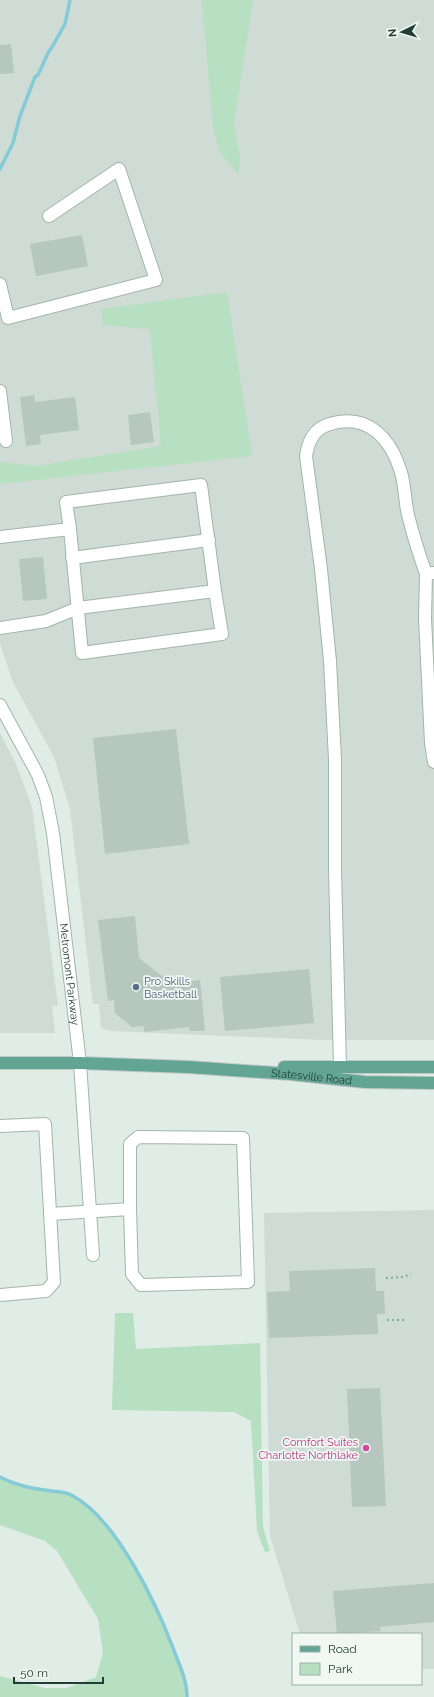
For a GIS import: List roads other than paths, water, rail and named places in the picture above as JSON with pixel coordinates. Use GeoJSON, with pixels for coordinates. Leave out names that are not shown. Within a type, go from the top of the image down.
{"type":"FeatureCollection","features":[{"type":"Feature","properties":{"kind":"main road","name":"Statesville Road"},"geometry":{"type":"LineString","coordinates":[[0,1063],[80,1063],[188,1067],[290,1074],[365,1082],[434,1083]]}},
{"type":"Feature","properties":{"kind":"main road","name":"Statesville Road"},"geometry":{"type":"LineString","coordinates":[[188,1067],[434,1067]]}},
{"type":"Feature","properties":{"kind":"street"},"geometry":{"type":"LineString","coordinates":[[1,293],[8,318],[156,280],[119,169],[49,216]]}},
{"type":"Feature","properties":{"kind":"street"},"geometry":{"type":"LineString","coordinates":[[0,391],[6,441]]}},
{"type":"Feature","properties":{"kind":"street"},"geometry":{"type":"LineString","coordinates":[[340,1067],[335,871],[335,760],[330,661],[321,569],[306,456],[307,446],[314,433],[323,426],[349,420],[364,423],[381,435],[393,455],[401,475],[413,538],[430,574],[425,618],[431,743],[434,762]]}},
{"type":"Feature","properties":{"kind":"street"},"geometry":{"type":"LineString","coordinates":[[201,485],[209,540],[222,634],[82,653],[66,502],[201,485]]}},
{"type":"Feature","properties":{"kind":"street"},"geometry":{"type":"LineString","coordinates":[[0,537],[70,529]]}},
{"type":"Feature","properties":{"kind":"street"},"geometry":{"type":"LineString","coordinates":[[72,558],[209,540]]}},
{"type":"Feature","properties":{"kind":"street"},"geometry":{"type":"LineString","coordinates":[[0,628],[46,621],[78,608],[215,591]]}},
{"type":"Feature","properties":{"kind":"street","name":"Metromont Parkway"},"geometry":{"type":"LineString","coordinates":[[0,705],[38,775],[46,797],[54,840],[80,1063],[93,1255]]}},
{"type":"Feature","properties":{"kind":"street"},"geometry":{"type":"LineString","coordinates":[[0,1126],[45,1124],[54,1282],[46,1291],[0,1295]]}},
{"type":"Feature","properties":{"kind":"street"},"geometry":{"type":"LineString","coordinates":[[138,1137],[243,1138],[248,1282],[141,1285],[132,1274],[130,1209],[130,1144],[138,1137]]}},
{"type":"Feature","properties":{"kind":"street"},"geometry":{"type":"LineString","coordinates":[[50,1214],[90,1210],[130,1209]]}},
{"type":"Feature","properties":{"kind":"waterway"},"geometry":{"type":"LineString","coordinates":[[0,169],[13,143],[20,116],[35,77],[38,75],[49,51],[65,24],[70,0]]}},
{"type":"Feature","properties":{"kind":"waterway"},"geometry":{"type":"LineString","coordinates":[[0,1477],[26,1487],[63,1492],[71,1495],[89,1507],[104,1523],[119,1542],[133,1564],[156,1608],[166,1629],[182,1672],[186,1684],[187,1697]]}},
{"type":"Feature","properties":{"kind":"place","name":"Pro Skills Basketball"},"geometry":{"type":"Point","coordinates":[136,987]}},
{"type":"Feature","properties":{"kind":"place","name":"Comfort Suites Charlotte Northlake"},"geometry":{"type":"Point","coordinates":[366,1448]}}]}
